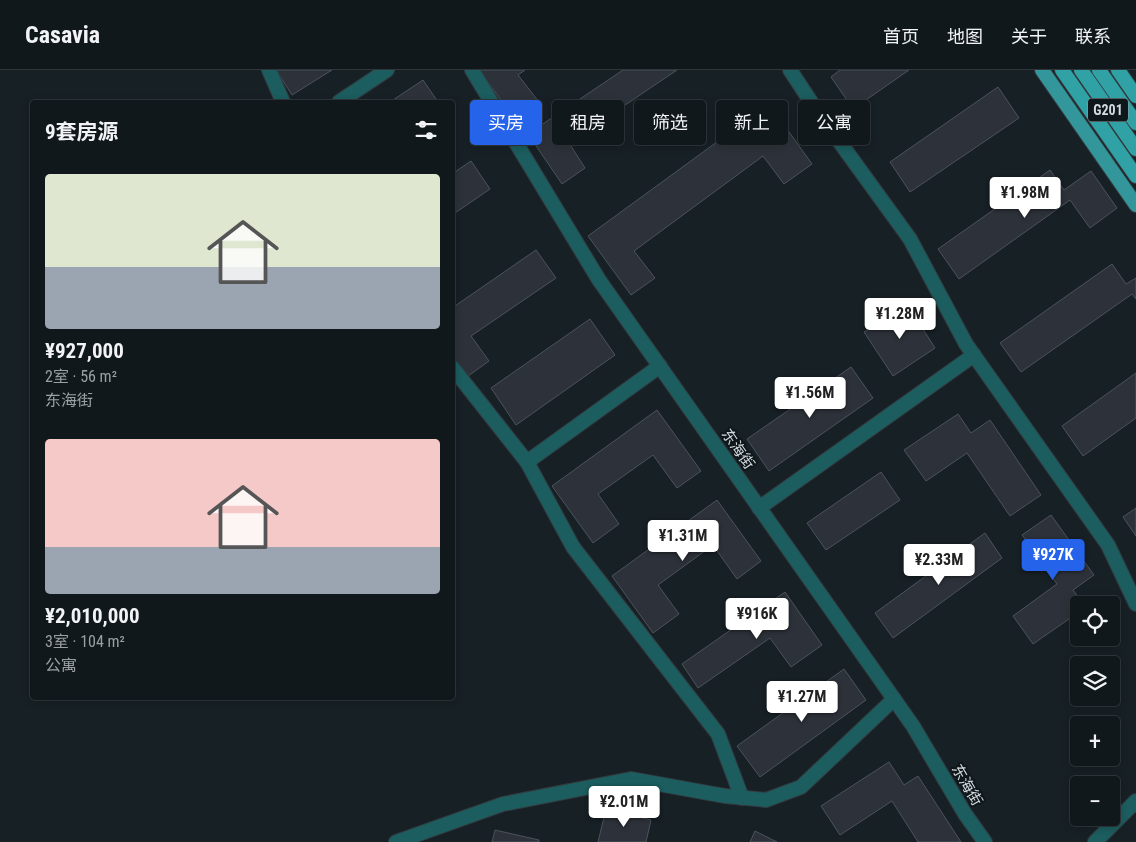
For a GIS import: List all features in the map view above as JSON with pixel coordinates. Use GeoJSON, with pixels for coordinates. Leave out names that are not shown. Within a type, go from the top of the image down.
{"type":"FeatureCollection","features":[{"type":"Feature","properties":{"kind":"highway"},"geometry":{"type":"LineString","coordinates":[[1062,70],[1136,176]]}},
{"type":"Feature","properties":{"kind":"highway","name":"G201"},"geometry":{"type":"LineString","coordinates":[[1081,70],[1136,149]]}},
{"type":"Feature","properties":{"kind":"highway","name":"G201"},"geometry":{"type":"LineString","coordinates":[[1099,70],[1136,123]]}},
{"type":"Feature","properties":{"kind":"highway"},"geometry":{"type":"LineString","coordinates":[[1118,70],[1136,96]]}},
{"type":"Feature","properties":{"kind":"main road"},"geometry":{"type":"LineString","coordinates":[[1042,70],[1136,205]]}},
{"type":"Feature","properties":{"kind":"street"},"geometry":{"type":"LineString","coordinates":[[269,70],[282,100]]}},
{"type":"Feature","properties":{"kind":"street"},"geometry":{"type":"LineString","coordinates":[[342,100],[387,70]]}},
{"type":"Feature","properties":{"kind":"street","name":"东海街"},"geometry":{"type":"LineString","coordinates":[[472,70],[599,280],[913,726],[965,814],[986,842]]}},
{"type":"Feature","properties":{"kind":"street"},"geometry":{"type":"LineString","coordinates":[[790,70],[820,116],[910,239],[966,344],[1108,545],[1136,604]]}},
{"type":"Feature","properties":{"kind":"street"},"geometry":{"type":"LineString","coordinates":[[759,508],[974,355]]}},
{"type":"Feature","properties":{"kind":"street"},"geometry":{"type":"LineString","coordinates":[[527,462],[660,366]]}},
{"type":"Feature","properties":{"kind":"street"},"geometry":{"type":"LineString","coordinates":[[455,371],[527,462],[573,548],[718,734],[742,798]]}},
{"type":"Feature","properties":{"kind":"street"},"geometry":{"type":"LineString","coordinates":[[396,842],[503,804],[631,778],[742,798],[766,800],[801,787],[894,699]]}},
{"type":"Feature","properties":{"kind":"street"},"geometry":{"type":"LineString","coordinates":[[1095,842],[1136,801]]}},
{"type":"Feature","properties":{"kind":"building"},"geometry":{"type":"Polygon","coordinates":[[[276,70],[332,70],[292,95],[276,70]]]}},
{"type":"Feature","properties":{"kind":"building"},"geometry":{"type":"Polygon","coordinates":[[[479,70],[525,70],[518,75],[537,100],[501,100],[479,70]]]}},
{"type":"Feature","properties":{"kind":"building"},"geometry":{"type":"Polygon","coordinates":[[[623,70],[677,70],[624,106],[624,100],[578,100],[623,70]]]}},
{"type":"Feature","properties":{"kind":"building"},"geometry":{"type":"Polygon","coordinates":[[[840,70],[909,70],[866,100],[847,100],[831,77],[840,70]]]}},
{"type":"Feature","properties":{"kind":"building"},"geometry":{"type":"Polygon","coordinates":[[[423,80],[437,100],[393,100],[423,80]]]}},
{"type":"Feature","properties":{"kind":"building"},"geometry":{"type":"Polygon","coordinates":[[[998,87],[1019,118],[910,192],[890,162],[998,87]]]}},
{"type":"Feature","properties":{"kind":"building"},"geometry":{"type":"Polygon","coordinates":[[[552,118],[552,145],[570,145],[585,168],[562,184],[535,145],[542,145],[542,125],[552,118]]]}},
{"type":"Feature","properties":{"kind":"building"},"geometry":{"type":"Polygon","coordinates":[[[788,131],[812,164],[784,184],[763,156],[634,251],[655,278],[631,295],[588,236],[716,143],[716,145],[788,145],[788,131]]]}},
{"type":"Feature","properties":{"kind":"building"},"geometry":{"type":"Polygon","coordinates":[[[471,161],[490,189],[455,213],[455,172],[471,161]]]}},
{"type":"Feature","properties":{"kind":"building"},"geometry":{"type":"Polygon","coordinates":[[[1050,170],[1064,190],[1091,171],[1117,208],[1090,228],[1070,200],[959,279],[938,249],[1050,170]]]}},
{"type":"Feature","properties":{"kind":"building"},"geometry":{"type":"Polygon","coordinates":[[[536,250],[556,278],[471,336],[489,361],[464,379],[455,366],[455,306],[536,250]]]}},
{"type":"Feature","properties":{"kind":"building"},"geometry":{"type":"Polygon","coordinates":[[[1112,264],[1126,284],[1136,278],[1136,299],[1132,294],[1021,372],[1000,343],[1112,264]]]}},
{"type":"Feature","properties":{"kind":"building"},"geometry":{"type":"Polygon","coordinates":[[[907,304],[935,348],[893,376],[864,332],[907,304]]]}},
{"type":"Feature","properties":{"kind":"building"},"geometry":{"type":"Polygon","coordinates":[[[590,319],[615,355],[516,425],[491,388],[590,319]]]}},
{"type":"Feature","properties":{"kind":"building"},"geometry":{"type":"Polygon","coordinates":[[[851,367],[873,398],[769,471],[747,439],[851,367]]]}},
{"type":"Feature","properties":{"kind":"building"},"geometry":{"type":"Polygon","coordinates":[[[1136,373],[1136,418],[1083,456],[1062,426],[1136,373]]]}},
{"type":"Feature","properties":{"kind":"building"},"geometry":{"type":"Polygon","coordinates":[[[657,410],[701,471],[677,488],[653,455],[598,494],[619,524],[593,543],[552,486],[657,410]]]}},
{"type":"Feature","properties":{"kind":"building"},"geometry":{"type":"Polygon","coordinates":[[[958,414],[971,433],[990,420],[1041,495],[1010,516],[967,453],[926,481],[904,450],[958,414]]]}},
{"type":"Feature","properties":{"kind":"building"},"geometry":{"type":"Polygon","coordinates":[[[881,472],[900,500],[826,550],[807,523],[881,472]]]}},
{"type":"Feature","properties":{"kind":"building"},"geometry":{"type":"Polygon","coordinates":[[[717,500],[761,561],[737,579],[713,545],[658,585],[679,614],[653,633],[612,576],[717,500]]]}},
{"type":"Feature","properties":{"kind":"building"},"geometry":{"type":"Polygon","coordinates":[[[1136,508],[1136,536],[1123,517],[1136,508]]]}},
{"type":"Feature","properties":{"kind":"building"},"geometry":{"type":"Polygon","coordinates":[[[1051,515],[1094,575],[1073,590],[1077,596],[1070,596],[1070,618],[1033,644],[1013,616],[1057,584],[1022,535],[1051,515]]]}},
{"type":"Feature","properties":{"kind":"building"},"geometry":{"type":"Polygon","coordinates":[[[985,533],[1002,558],[893,638],[875,613],[985,533]]]}},
{"type":"Feature","properties":{"kind":"building"},"geometry":{"type":"Polygon","coordinates":[[[785,592],[822,645],[791,667],[770,638],[698,688],[682,664],[785,592]]]}},
{"type":"Feature","properties":{"kind":"building"},"geometry":{"type":"Polygon","coordinates":[[[844,669],[866,700],[760,777],[737,746],[844,669]]]}},
{"type":"Feature","properties":{"kind":"building"},"geometry":{"type":"Polygon","coordinates":[[[889,762],[904,785],[918,776],[961,842],[918,842],[892,801],[840,835],[821,806],[889,762]]]}},
{"type":"Feature","properties":{"kind":"building"},"geometry":{"type":"Polygon","coordinates":[[[606,809],[651,820],[646,842],[598,842],[606,809]]]}},
{"type":"Feature","properties":{"kind":"building"},"geometry":{"type":"Polygon","coordinates":[[[495,830],[539,840],[539,842],[492,842],[495,830]]]}},
{"type":"Feature","properties":{"kind":"building"},"geometry":{"type":"Polygon","coordinates":[[[755,831],[777,842],[750,842],[755,831]]]}}]}
